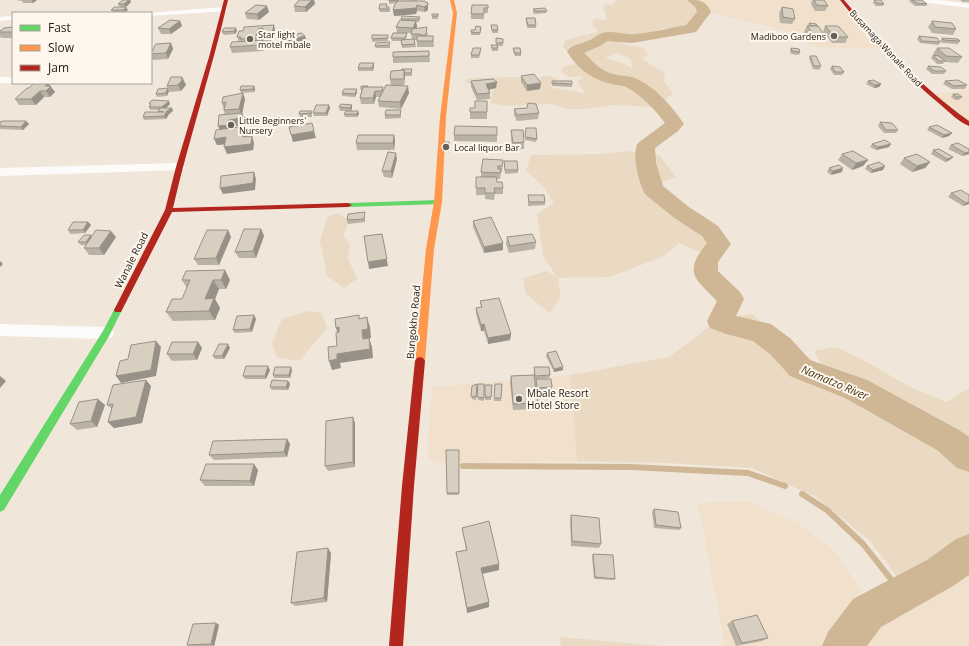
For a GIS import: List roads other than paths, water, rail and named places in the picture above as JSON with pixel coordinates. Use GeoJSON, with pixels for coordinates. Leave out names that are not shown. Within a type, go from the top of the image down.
{"type":"FeatureCollection","features":[{"type":"Feature","properties":{"kind":"street","name":"Wanale Road"},"geometry":{"type":"LineString","coordinates":[[0,506],[106,333],[169,210],[179,167],[212,57],[226,0]]}},
{"type":"Feature","properties":{"kind":"street","name":"Bungokho Road"},"geometry":{"type":"LineString","coordinates":[[396,646],[408,486],[430,249],[438,202],[443,118],[455,13],[452,0]]}},
{"type":"Feature","properties":{"kind":"street","name":"Busamaga Wanale Road"},"geometry":{"type":"LineString","coordinates":[[842,0],[920,86],[969,124]]}},
{"type":"Feature","properties":{"kind":"street"},"geometry":{"type":"LineString","coordinates":[[923,0],[969,6]]}},
{"type":"Feature","properties":{"kind":"street"},"geometry":{"type":"LineString","coordinates":[[152,14],[224,10]]}},
{"type":"Feature","properties":{"kind":"street"},"geometry":{"type":"LineString","coordinates":[[0,18],[12,18]]}},
{"type":"Feature","properties":{"kind":"street"},"geometry":{"type":"LineString","coordinates":[[0,80],[12,80]]}},
{"type":"Feature","properties":{"kind":"street"},"geometry":{"type":"LineString","coordinates":[[0,172],[179,167]]}},
{"type":"Feature","properties":{"kind":"street"},"geometry":{"type":"LineString","coordinates":[[169,210],[438,202]]}},
{"type":"Feature","properties":{"kind":"street"},"geometry":{"type":"LineString","coordinates":[[0,330],[106,333]]}},
{"type":"Feature","properties":{"kind":"waterway","name":"Namatzo River"},"geometry":{"type":"LineString","coordinates":[[694,0],[702,6],[704,12],[691,29],[632,39],[608,36],[602,37],[597,42],[584,46],[575,51],[596,73],[609,79],[629,82],[642,90],[660,106],[675,124],[652,140],[645,147],[646,163],[653,189],[681,212],[710,231],[719,244],[706,261],[706,274],[731,299],[720,321],[726,324],[761,332],[781,347],[800,368],[856,389],[948,440],[969,457]]}},
{"type":"Feature","properties":{"kind":"waterway"},"geometry":{"type":"LineString","coordinates":[[463,466],[631,467],[748,473],[785,486]]}},
{"type":"Feature","properties":{"kind":"waterway"},"geometry":{"type":"LineString","coordinates":[[802,494],[827,510],[863,544],[894,583]]}},
{"type":"Feature","properties":{"kind":"waterway","name":"Namatzo River"},"geometry":{"type":"LineString","coordinates":[[842,646],[867,613],[940,573],[969,552]]}},
{"type":"Feature","properties":{"kind":"place","name":"Madiboo Gardens"},"geometry":{"type":"Point","coordinates":[834,36]}},
{"type":"Feature","properties":{"kind":"place","name":"Star light motel mbale"},"geometry":{"type":"Point","coordinates":[250,39]}},
{"type":"Feature","properties":{"kind":"place","name":"Little Beginners' Nursery"},"geometry":{"type":"Point","coordinates":[231,125]}},
{"type":"Feature","properties":{"kind":"place","name":"Local liquor Bar"},"geometry":{"type":"Point","coordinates":[446,147]}},
{"type":"Feature","properties":{"kind":"place","name":"Mbale Resort Hotel Store"},"geometry":{"type":"Point","coordinates":[519,399]}}]}
